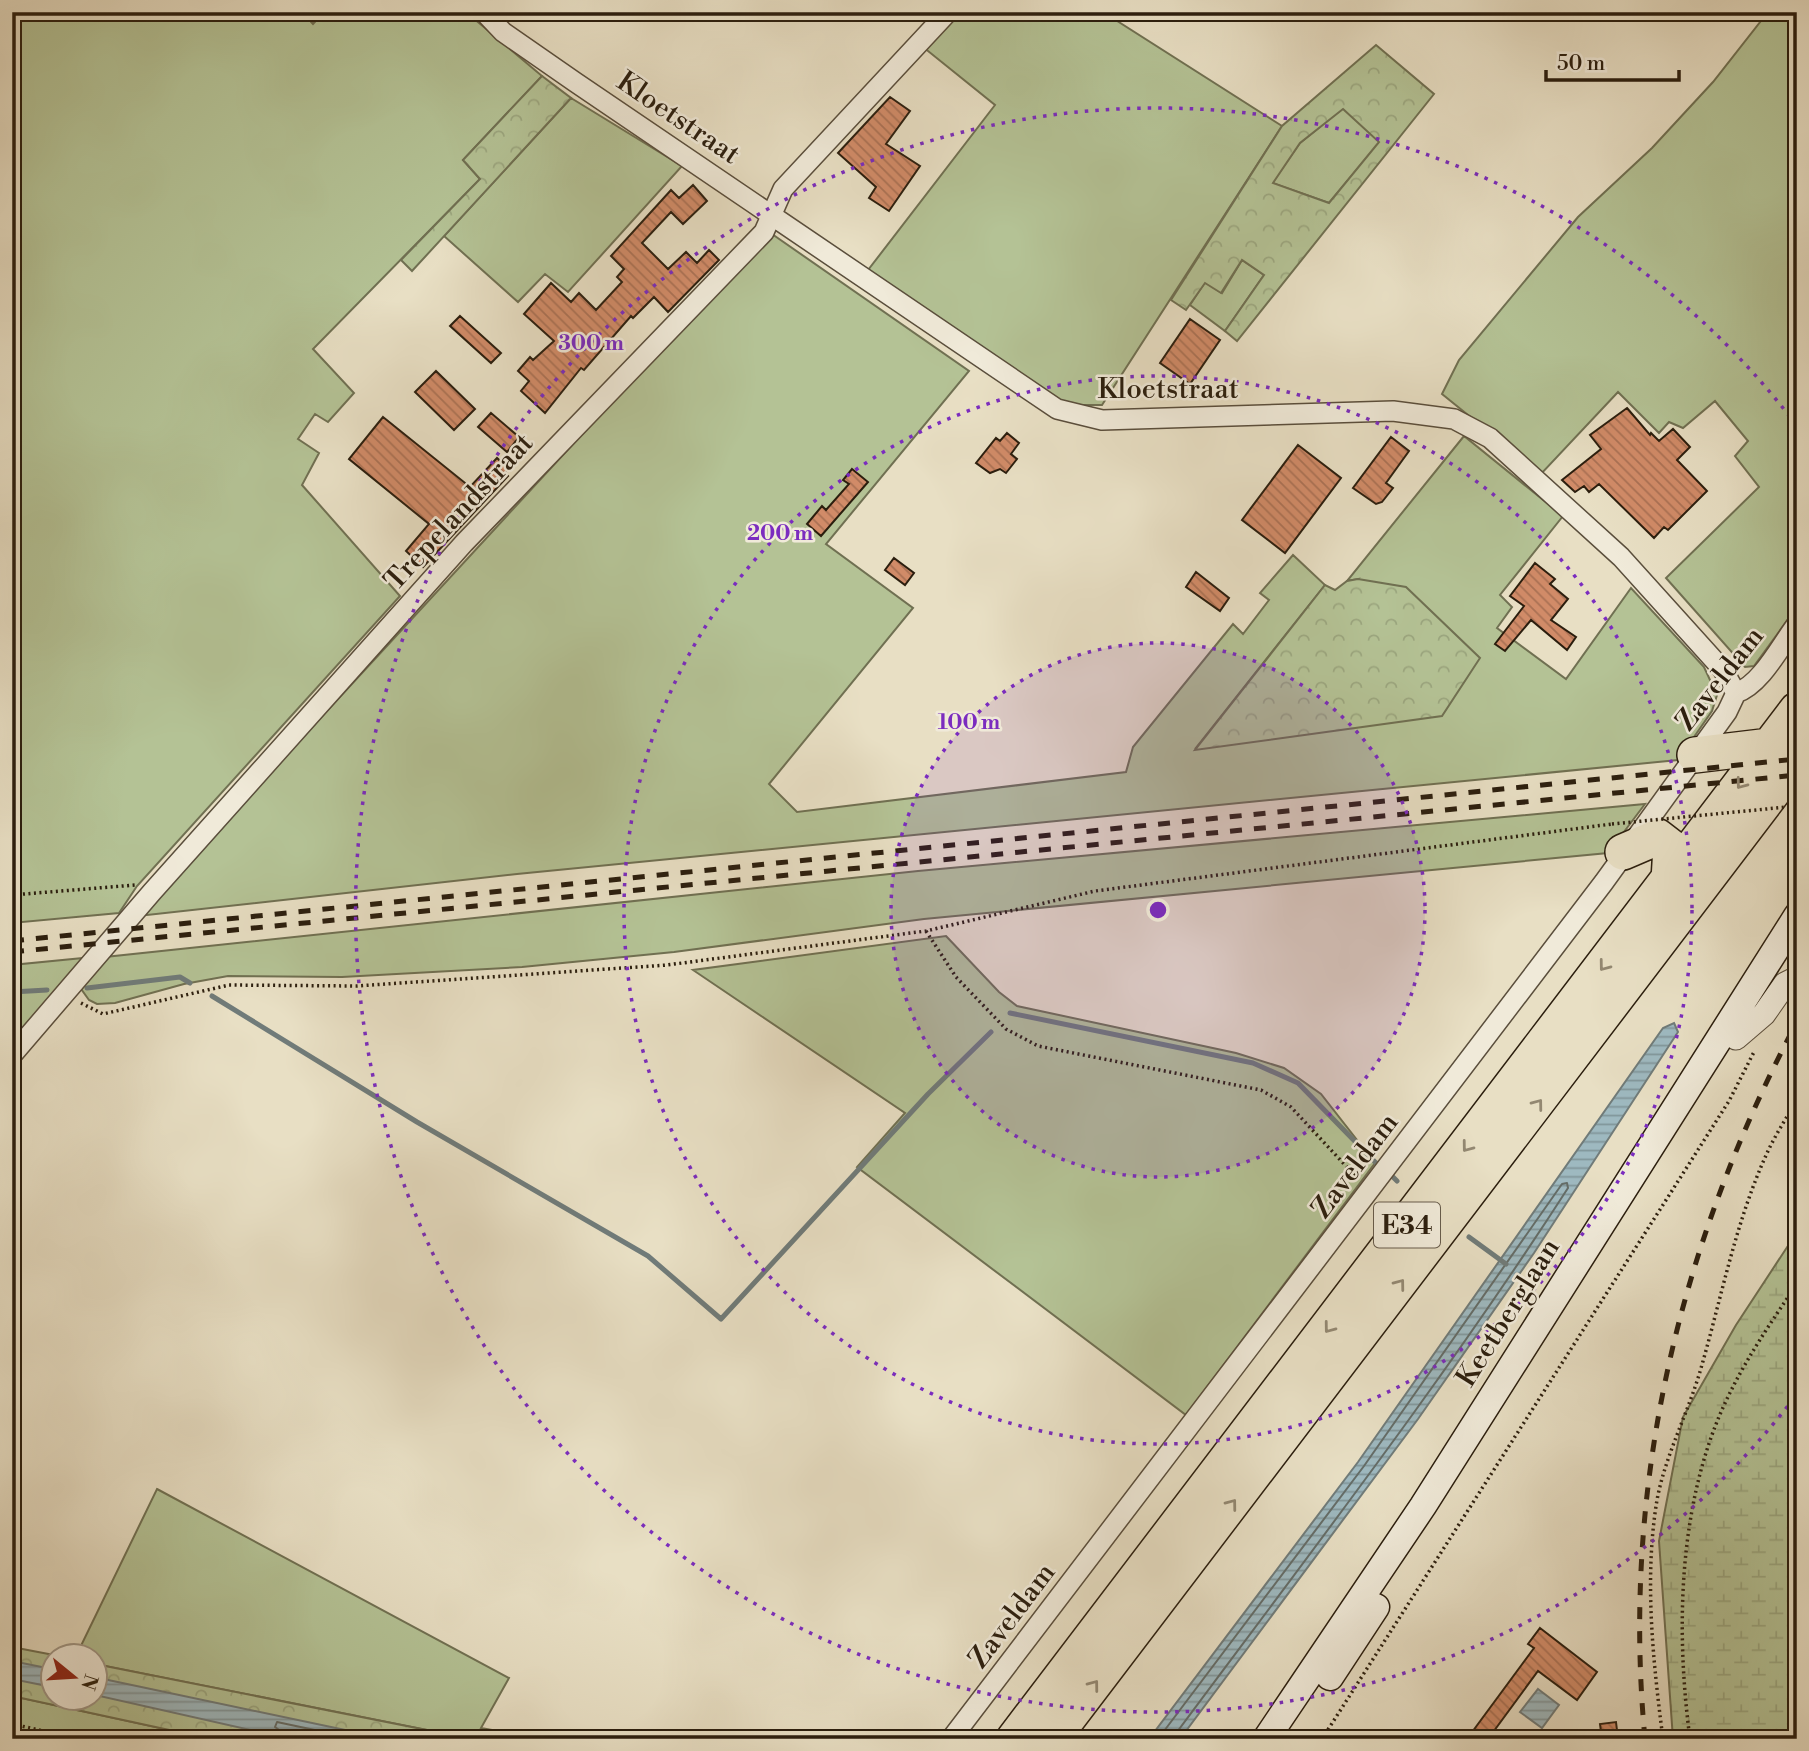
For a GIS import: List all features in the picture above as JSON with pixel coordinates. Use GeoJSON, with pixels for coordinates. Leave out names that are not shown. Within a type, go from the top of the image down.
{"type":"FeatureCollection","features":[{"type":"Feature","properties":{"kind":"highway","name":"E34"},"geometry":{"type":"LineString","coordinates":[[1052,1739],[1783,753],[1797,710]]}},
{"type":"Feature","properties":{"kind":"highway"},"geometry":{"type":"LineString","coordinates":[[1695,755],[1783,753]]}},
{"type":"Feature","properties":{"kind":"highway","name":"E34"},"geometry":{"type":"LineString","coordinates":[[1014,1739],[1669,880],[1783,753]]}},
{"type":"Feature","properties":{"kind":"highway"},"geometry":{"type":"LineString","coordinates":[[1618,838],[1658,837],[1671,847],[1669,880]]}},
{"type":"Feature","properties":{"kind":"main road","name":"Keetberglaan"},"geometry":{"type":"LineString","coordinates":[[1266,1739],[1423,1506],[1797,916]]}},
{"type":"Feature","properties":{"kind":"main road","name":"Keetberglaan"},"geometry":{"type":"LineString","coordinates":[[1286,1739],[1354,1642],[1748,1040],[1797,943]]}},
{"type":"Feature","properties":{"kind":"street","name":"Kloetstraat"},"geometry":{"type":"LineString","coordinates":[[484,12],[514,39],[1057,409],[1102,420],[1393,411],[1454,419],[1474,428],[1490,438],[1621,557],[1723,670],[1736,693]]}},
{"type":"Feature","properties":{"kind":"street","name":"Trepelandstraat"},"geometry":{"type":"LineString","coordinates":[[12,1055],[66,989],[464,543],[764,232],[783,189],[948,12]]}},
{"type":"Feature","properties":{"kind":"street","name":"Zaveldam"},"geometry":{"type":"LineString","coordinates":[[951,1739],[1604,882],[1618,838],[1695,755],[1727,712],[1736,693],[1746,690],[1754,681],[1797,624]]}},
{"type":"Feature","properties":{"kind":"street"},"geometry":{"type":"LineString","coordinates":[[1748,1040],[1785,984],[1797,978]]}},
{"type":"Feature","properties":{"kind":"path"},"geometry":{"type":"LineString","coordinates":[[66,989],[88,1008],[103,1014],[229,985],[357,986],[667,965],[926,931],[1095,891],[1618,838],[1797,806]]}},
{"type":"Feature","properties":{"kind":"path"},"geometry":{"type":"LineString","coordinates":[[12,895],[125,884],[141,885],[152,892]]}},
{"type":"Feature","properties":{"kind":"path"},"geometry":{"type":"LineString","coordinates":[[926,931],[957,976],[1006,1029],[1038,1046],[1261,1090],[1291,1107],[1370,1191]]}},
{"type":"Feature","properties":{"kind":"path"},"geometry":{"type":"LineString","coordinates":[[1322,1739],[1729,1101],[1748,1040]]}},
{"type":"Feature","properties":{"kind":"path"},"geometry":{"type":"LineString","coordinates":[[1663,1739],[1655,1677],[1651,1570],[1663,1474],[1698,1376],[1730,1258],[1768,1152],[1797,1100]]}},
{"type":"Feature","properties":{"kind":"path"},"geometry":{"type":"LineString","coordinates":[[1690,1739],[1685,1696],[1684,1577],[1698,1481],[1721,1413],[1758,1341],[1797,1284]]}},
{"type":"Feature","properties":{"kind":"path"},"geometry":{"type":"LineString","coordinates":[[12,1724],[80,1739]]}},
{"type":"Feature","properties":{"kind":"green space"},"geometry":{"type":"Polygon","coordinates":[[[12,12],[302,12],[313,24],[324,12],[466,12],[542,76],[463,160],[480,179],[313,349],[354,393],[328,422],[315,414],[298,439],[319,453],[302,485],[400,596],[137,886],[119,913],[12,923],[12,12]]]}},
{"type":"Feature","properties":{"kind":"green space"},"geometry":{"type":"Polygon","coordinates":[[[956,12],[1103,12],[1282,126],[1102,405],[1070,405],[1037,390],[865,274],[995,105],[923,47],[956,12]]]}},
{"type":"Feature","properties":{"kind":"green space"},"geometry":{"type":"Polygon","coordinates":[[[1768,12],[1797,12],[1797,607],[1754,666],[1745,667],[1666,578],[1759,487],[1735,456],[1748,441],[1715,401],[1683,428],[1669,422],[1659,433],[1618,392],[1541,474],[1442,394],[1459,360],[1578,217],[1652,148],[1713,82],[1768,12]]]}},
{"type":"Feature","properties":{"kind":"green space"},"geometry":{"type":"Polygon","coordinates":[[[1376,45],[1434,94],[1237,341],[1225,331],[1264,275],[1242,260],[1221,293],[1205,283],[1186,310],[1171,300],[1282,126],[1376,45]],[[1343,109],[1300,143],[1273,183],[1329,203],[1379,142],[1343,109]]]}},
{"type":"Feature","properties":{"kind":"green space"},"geometry":{"type":"Polygon","coordinates":[[[542,76],[571,98],[412,271],[401,260],[480,179],[463,160],[542,76]]]}},
{"type":"Feature","properties":{"kind":"green space"},"geometry":{"type":"Polygon","coordinates":[[[571,98],[682,166],[568,292],[545,274],[518,302],[444,236],[571,98]]]}},
{"type":"Feature","properties":{"kind":"green space"},"geometry":{"type":"Polygon","coordinates":[[[1343,108],[1380,142],[1329,203],[1272,183],[1300,143],[1343,108]]]}},
{"type":"Feature","properties":{"kind":"green space"},"geometry":{"type":"Polygon","coordinates":[[[772,234],[969,371],[826,544],[913,608],[769,784],[797,812],[1126,772],[1133,747],[1233,624],[1243,634],[1269,600],[1260,593],[1293,555],[1325,585],[1195,749],[1358,579],[1347,581],[1464,436],[1563,516],[1500,595],[1512,607],[1497,628],[1566,679],[1631,588],[1704,667],[1717,695],[1712,711],[1678,760],[517,874],[138,916],[621,392],[772,234]]]}},
{"type":"Feature","properties":{"kind":"green space"},"geometry":{"type":"Polygon","coordinates":[[[1242,260],[1264,275],[1225,331],[1190,305],[1205,282],[1222,293],[1242,260]]]}},
{"type":"Feature","properties":{"kind":"green space"},"geometry":{"type":"Polygon","coordinates":[[[1358,579],[1406,587],[1480,658],[1442,716],[1195,750],[1325,585],[1335,590],[1347,581],[1358,579]]]}},
{"type":"Feature","properties":{"kind":"green space"},"geometry":{"type":"Polygon","coordinates":[[[1645,804],[1608,853],[924,919],[674,952],[522,967],[342,977],[228,976],[184,984],[115,1003],[97,1004],[89,1000],[79,986],[105,957],[918,871],[1645,804]]]}},
{"type":"Feature","properties":{"kind":"green space"},"geometry":{"type":"Polygon","coordinates":[[[946,936],[999,992],[1017,1006],[1236,1053],[1284,1068],[1321,1094],[1375,1163],[1186,1415],[857,1167],[905,1113],[693,970],[946,936]]]}},
{"type":"Feature","properties":{"kind":"green space"},"geometry":{"type":"Polygon","coordinates":[[[83,958],[12,1042],[12,965],[83,958]]]}},
{"type":"Feature","properties":{"kind":"green space"},"geometry":{"type":"Polygon","coordinates":[[[1797,1232],[1797,1739],[1673,1739],[1659,1541],[1683,1417],[1736,1325],[1797,1232]]]}},
{"type":"Feature","properties":{"kind":"green space"},"geometry":{"type":"Polygon","coordinates":[[[157,1489],[509,1678],[481,1728],[543,1739],[472,1739],[108,1667],[108,1642],[83,1642],[157,1489]]]}},
{"type":"Feature","properties":{"kind":"green space"},"geometry":{"type":"Polygon","coordinates":[[[12,1647],[38,1652],[38,1702],[12,1696],[12,1647]]]}},
{"type":"Feature","properties":{"kind":"green space"},"geometry":{"type":"Polygon","coordinates":[[[108,1667],[472,1739],[211,1739],[86,1712],[108,1712],[108,1667]]]}},
{"type":"Feature","properties":{"kind":"green space"},"geometry":{"type":"Polygon","coordinates":[[[12,1696],[38,1702],[38,1712],[86,1712],[211,1739],[12,1739],[12,1696]]]}},
{"type":"Feature","properties":{"kind":"water"},"geometry":{"type":"Polygon","coordinates":[[[1674,1023],[1678,1032],[1534,1253],[1418,1419],[1180,1739],[1149,1739],[1358,1462],[1663,1028],[1674,1023]]]}},
{"type":"Feature","properties":{"kind":"water"},"geometry":{"type":"Polygon","coordinates":[[[12,1661],[38,1666],[38,1684],[12,1679],[12,1661]]]}},
{"type":"Feature","properties":{"kind":"water"},"geometry":{"type":"Polygon","coordinates":[[[108,1680],[388,1739],[290,1739],[108,1698],[108,1680]]]}},
{"type":"Feature","properties":{"kind":"water"},"geometry":{"type":"Polygon","coordinates":[[[1538,1689],[1559,1705],[1542,1728],[1520,1712],[1538,1689]]]}},
{"type":"Feature","properties":{"kind":"building"},"geometry":{"type":"Polygon","coordinates":[[[890,97],[910,111],[886,144],[920,166],[889,211],[869,198],[876,187],[838,153],[890,97]]]}},
{"type":"Feature","properties":{"kind":"building"},"geometry":{"type":"Polygon","coordinates":[[[693,185],[707,201],[683,224],[671,212],[642,243],[668,269],[686,252],[697,263],[709,250],[719,260],[668,312],[654,297],[633,318],[631,316],[584,370],[581,368],[545,413],[521,391],[529,381],[518,371],[530,357],[533,360],[554,341],[524,314],[551,283],[571,302],[579,293],[596,310],[622,282],[617,277],[624,269],[611,256],[671,190],[679,198],[693,185]]]}},
{"type":"Feature","properties":{"kind":"building"},"geometry":{"type":"Polygon","coordinates":[[[460,316],[501,353],[491,363],[450,326],[460,316]]]}},
{"type":"Feature","properties":{"kind":"building"},"geometry":{"type":"Polygon","coordinates":[[[1190,319],[1220,340],[1190,384],[1160,363],[1190,319]]]}},
{"type":"Feature","properties":{"kind":"building"},"geometry":{"type":"Polygon","coordinates":[[[436,371],[475,409],[454,430],[415,392],[436,371]]]}},
{"type":"Feature","properties":{"kind":"building"},"geometry":{"type":"Polygon","coordinates":[[[1627,408],[1650,435],[1651,433],[1659,441],[1673,429],[1690,447],[1677,460],[1707,491],[1668,530],[1664,527],[1654,538],[1599,484],[1589,492],[1584,486],[1575,492],[1562,480],[1601,449],[1590,435],[1627,408]]]}},
{"type":"Feature","properties":{"kind":"building"},"geometry":{"type":"Polygon","coordinates":[[[491,413],[519,437],[507,452],[478,427],[491,413]]]}},
{"type":"Feature","properties":{"kind":"building"},"geometry":{"type":"Polygon","coordinates":[[[383,417],[470,487],[497,458],[509,469],[505,473],[508,476],[423,567],[406,551],[429,524],[349,459],[383,417]]]}},
{"type":"Feature","properties":{"kind":"building"},"geometry":{"type":"Polygon","coordinates":[[[1007,433],[1019,443],[1011,454],[1017,459],[1006,473],[1000,469],[990,473],[976,463],[996,438],[1000,441],[1007,433]]]}},
{"type":"Feature","properties":{"kind":"building"},"geometry":{"type":"Polygon","coordinates":[[[1391,437],[1409,451],[1386,483],[1393,488],[1382,502],[1376,504],[1353,488],[1391,437]]]}},
{"type":"Feature","properties":{"kind":"building"},"geometry":{"type":"Polygon","coordinates":[[[1298,445],[1341,478],[1285,553],[1242,520],[1298,445]]]}},
{"type":"Feature","properties":{"kind":"building"},"geometry":{"type":"Polygon","coordinates":[[[852,469],[868,482],[821,536],[807,524],[822,506],[826,510],[849,484],[843,480],[852,469]]]}},
{"type":"Feature","properties":{"kind":"building"},"geometry":{"type":"Polygon","coordinates":[[[894,558],[914,573],[905,585],[885,570],[894,558]]]}},
{"type":"Feature","properties":{"kind":"building"},"geometry":{"type":"Polygon","coordinates":[[[1535,563],[1555,579],[1550,584],[1568,599],[1551,620],[1576,637],[1567,650],[1531,620],[1505,651],[1495,644],[1524,606],[1510,596],[1535,563]]]}},
{"type":"Feature","properties":{"kind":"building"},"geometry":{"type":"Polygon","coordinates":[[[1196,572],[1229,598],[1220,611],[1186,587],[1196,572]]]}},
{"type":"Feature","properties":{"kind":"building"},"geometry":{"type":"Polygon","coordinates":[[[1540,1628],[1597,1672],[1577,1700],[1538,1671],[1488,1739],[1467,1739],[1534,1648],[1528,1644],[1540,1628]]]}},
{"type":"Feature","properties":{"kind":"building"},"geometry":{"type":"Polygon","coordinates":[[[1616,1722],[1618,1739],[1602,1739],[1600,1724],[1616,1722]]]}},
{"type":"Feature","properties":{"kind":"waterway"},"geometry":{"type":"LineString","coordinates":[[87,988],[180,977],[190,983]]}},
{"type":"Feature","properties":{"kind":"waterway"},"geometry":{"type":"LineString","coordinates":[[12,992],[47,990]]}},
{"type":"Feature","properties":{"kind":"waterway"},"geometry":{"type":"LineString","coordinates":[[212,996],[417,1122],[648,1256],[721,1319],[928,1094],[991,1032]]}},
{"type":"Feature","properties":{"kind":"waterway"},"geometry":{"type":"LineString","coordinates":[[1010,1013],[1253,1063],[1298,1083],[1377,1164]]}},
{"type":"Feature","properties":{"kind":"waterway"},"geometry":{"type":"LineString","coordinates":[[1392,1176],[1397,1181]]}},
{"type":"Feature","properties":{"kind":"waterway"},"geometry":{"type":"LineString","coordinates":[[1469,1237],[1506,1264]]}},
{"type":"Feature","properties":{"kind":"railway"},"geometry":{"type":"LineString","coordinates":[[12,941],[1797,759]]}},
{"type":"Feature","properties":{"kind":"railway"},"geometry":{"type":"LineString","coordinates":[[12,952],[1797,775]]}},
{"type":"Feature","properties":{"kind":"railway"},"geometry":{"type":"LineString","coordinates":[[1645,1739],[1640,1645],[1642,1552],[1651,1460],[1668,1369],[1691,1280],[1720,1192],[1756,1106],[1797,1022]]}}]}
